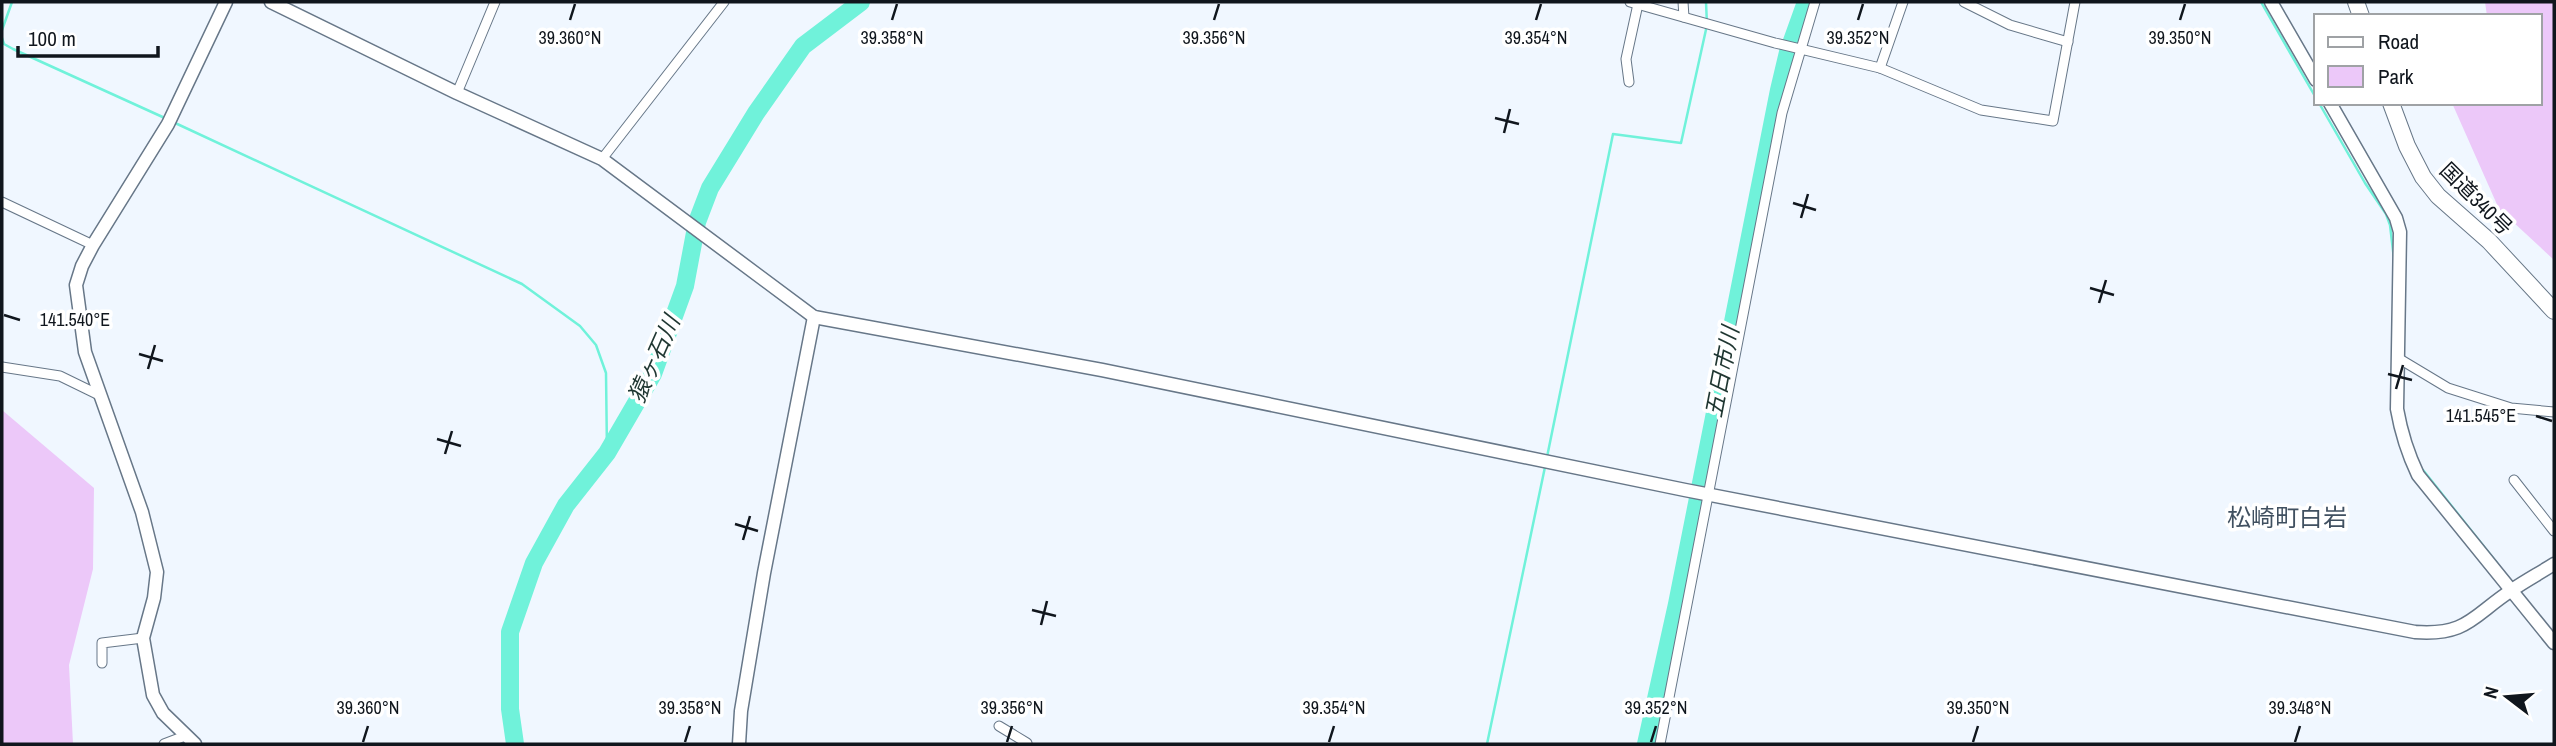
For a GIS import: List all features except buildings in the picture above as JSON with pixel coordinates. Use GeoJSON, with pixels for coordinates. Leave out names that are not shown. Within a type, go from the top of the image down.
{"type":"FeatureCollection","features":[{"type":"Feature","properties":{"kind":"highway","name":"国道340号"},"geometry":{"type":"LineString","coordinates":[[2392,105],[2407,146],[2423,177],[2438,195],[2489,241],[2554,311]]}},
{"type":"Feature","properties":{"kind":"street"},"geometry":{"type":"LineString","coordinates":[[190,740],[163,713],[153,695],[144,638],[158,572],[142,512],[85,352],[76,285],[93,245],[168,124],[226,2]]}},
{"type":"Feature","properties":{"kind":"street"},"geometry":{"type":"LineString","coordinates":[[271,2],[457,93],[602,159],[814,317],[1194,389],[1708,494],[2415,632],[2440,633],[2464,627],[2511,590],[2554,564]]}},
{"type":"Feature","properties":{"kind":"street"},"geometry":{"type":"LineString","coordinates":[[457,93],[495,2]]}},
{"type":"Feature","properties":{"kind":"street"},"geometry":{"type":"LineString","coordinates":[[1683,2],[1684,17]]}},
{"type":"Feature","properties":{"kind":"street"},"geometry":{"type":"LineString","coordinates":[[1660,744],[1732,359],[1782,113],[1799,48],[1815,2]]}},
{"type":"Feature","properties":{"kind":"street"},"geometry":{"type":"LineString","coordinates":[[1880,68],[1903,2]]}},
{"type":"Feature","properties":{"kind":"street"},"geometry":{"type":"LineString","coordinates":[[1964,2],[2010,25],[2068,42]]}},
{"type":"Feature","properties":{"kind":"street"},"geometry":{"type":"LineString","coordinates":[[1629,82],[1626,59],[1634,3],[1775,43],[1880,68],[1969,107],[2053,121],[2075,2]]}},
{"type":"Feature","properties":{"kind":"street"},"geometry":{"type":"LineString","coordinates":[[2271,2],[2314,77]]}},
{"type":"Feature","properties":{"kind":"street"},"geometry":{"type":"LineString","coordinates":[[602,159],[719,4]]}},
{"type":"Feature","properties":{"kind":"street"},"geometry":{"type":"LineString","coordinates":[[2331,105],[2396,218],[2400,232],[2397,409],[2399,425],[2411,460],[2418,475],[2554,643]]}},
{"type":"Feature","properties":{"kind":"street"},"geometry":{"type":"LineString","coordinates":[[2,202],[93,245]]}},
{"type":"Feature","properties":{"kind":"street"},"geometry":{"type":"LineString","coordinates":[[739,744],[741,711],[764,573],[814,317]]}},
{"type":"Feature","properties":{"kind":"street"},"geometry":{"type":"LineString","coordinates":[[2398,358],[2448,387],[2511,408],[2554,412]]}},
{"type":"Feature","properties":{"kind":"street"},"geometry":{"type":"LineString","coordinates":[[2,367],[60,376],[99,395]]}},
{"type":"Feature","properties":{"kind":"street"},"geometry":{"type":"LineString","coordinates":[[2514,480],[2554,531]]}},
{"type":"Feature","properties":{"kind":"street"},"geometry":{"type":"LineString","coordinates":[[102,663],[102,643],[144,638]]}},
{"type":"Feature","properties":{"kind":"street"},"geometry":{"type":"LineString","coordinates":[[999,726],[1027,743]]}},
{"type":"Feature","properties":{"kind":"street"},"geometry":{"type":"LineString","coordinates":[[164,744],[190,740]]}},
{"type":"Feature","properties":{"kind":"green space"},"geometry":{"type":"Polygon","coordinates":[[[2485,2],[2554,2],[2554,260],[2499,209],[2453,105],[2542,105],[2542,14],[2487,14],[2485,2]]]}},
{"type":"Feature","properties":{"kind":"green space"},"geometry":{"type":"Polygon","coordinates":[[[2,410],[94,488],[93,569],[69,665],[73,744],[2,744],[2,410]]]}},
{"type":"Feature","properties":{"kind":"waterway"},"geometry":{"type":"LineString","coordinates":[[2,30],[12,2]]}},
{"type":"Feature","properties":{"kind":"waterway","name":"猿ヶ石川"},"geometry":{"type":"LineString","coordinates":[[515,744],[510,709],[510,632],[534,563],[566,505],[607,453],[653,374],[685,286],[697,222],[710,188],[756,113],[803,46],[861,2]]}},
{"type":"Feature","properties":{"kind":"waterway"},"geometry":{"type":"LineString","coordinates":[[1547,457],[1613,134],[1681,143],[1707,25],[1706,2]]}},
{"type":"Feature","properties":{"kind":"waterway","name":"五日市川"},"geometry":{"type":"LineString","coordinates":[[1646,744],[1677,604],[1779,90],[1788,52],[1806,2]]}},
{"type":"Feature","properties":{"kind":"waterway"},"geometry":{"type":"LineString","coordinates":[[2261,2],[2314,95]]}},
{"type":"Feature","properties":{"kind":"waterway"},"geometry":{"type":"LineString","coordinates":[[2,38],[4,44],[13,49],[167,119]]}},
{"type":"Feature","properties":{"kind":"waterway"},"geometry":{"type":"LineString","coordinates":[[2320,105],[2386,214],[2394,259]]}},
{"type":"Feature","properties":{"kind":"waterway"},"geometry":{"type":"LineString","coordinates":[[173,122],[522,284],[580,326],[596,345],[606,373],[607,453]]}},
{"type":"Feature","properties":{"kind":"waterway"},"geometry":{"type":"LineString","coordinates":[[1487,744],[1545,467]]}},
{"type":"Feature","properties":{"kind":"waterway"},"geometry":{"type":"LineString","coordinates":[[2423,470],[2497,563]]}},
{"type":"Feature","properties":{"kind":"district","name":"松崎町白岩"},"geometry":{"type":"Point","coordinates":[2287,518]}}]}
